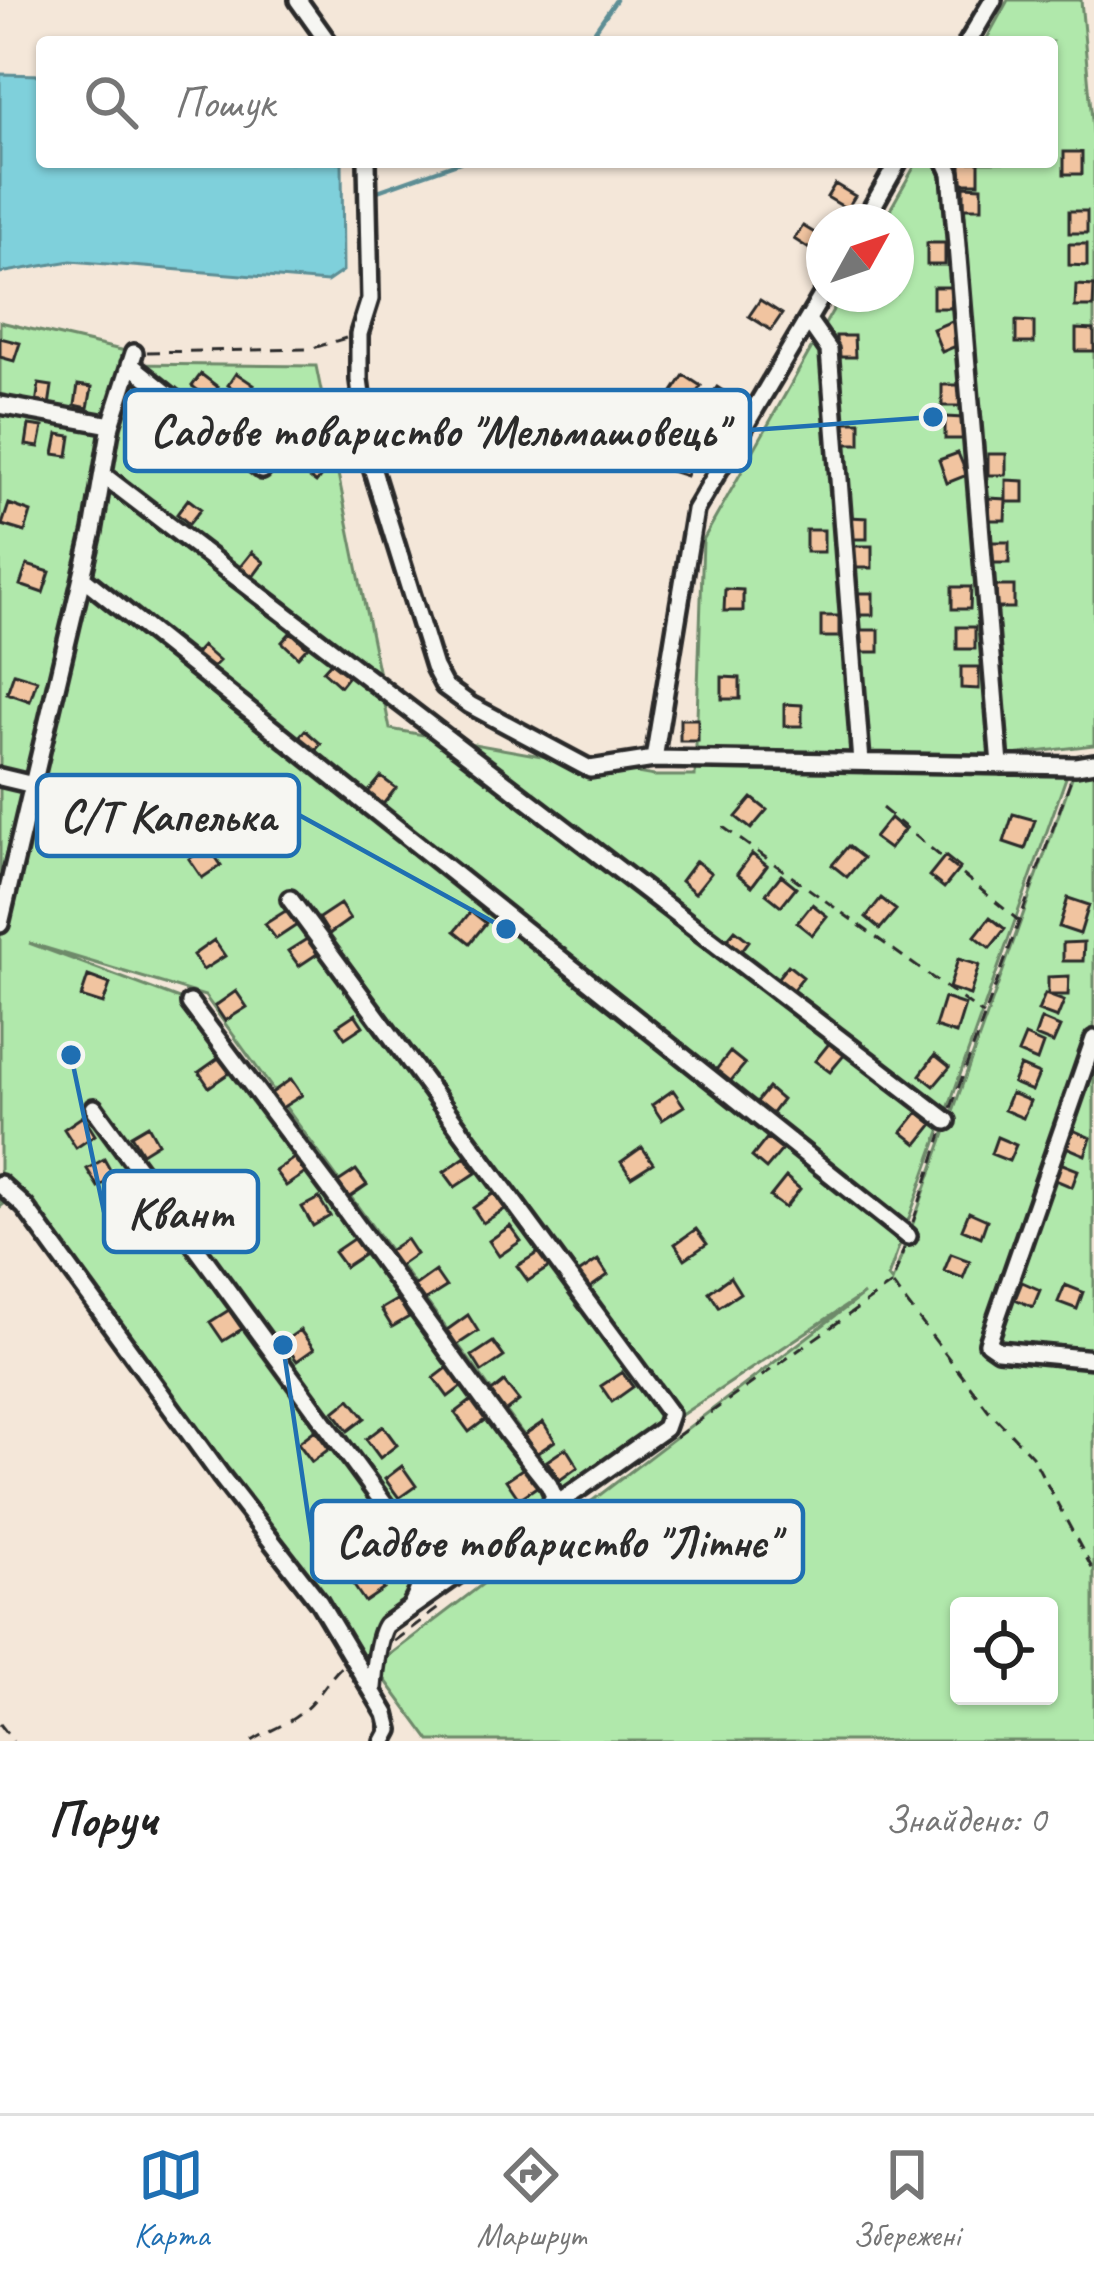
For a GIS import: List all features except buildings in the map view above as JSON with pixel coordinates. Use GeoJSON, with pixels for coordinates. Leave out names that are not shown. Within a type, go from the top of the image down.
{"type":"FeatureCollection","features":[{"type":"Feature","properties":{"kind":"street"},"geometry":{"type":"LineString","coordinates":[[298,0],[324,36]]}},
{"type":"Feature","properties":{"kind":"street"},"geometry":{"type":"LineString","coordinates":[[972,36],[993,0]]}},
{"type":"Feature","properties":{"kind":"street"},"geometry":{"type":"LineString","coordinates":[[368,168],[370,298],[359,334],[359,380],[370,461],[444,686],[470,705],[590,769],[654,759],[1094,763]]}},
{"type":"Feature","properties":{"kind":"street"},"geometry":{"type":"LineString","coordinates":[[874,204],[895,168]]}},
{"type":"Feature","properties":{"kind":"street"},"geometry":{"type":"LineString","coordinates":[[949,168],[1000,764]]}},
{"type":"Feature","properties":{"kind":"street"},"geometry":{"type":"LineString","coordinates":[[654,759],[695,509],[813,312]]}},
{"type":"Feature","properties":{"kind":"street"},"geometry":{"type":"LineString","coordinates":[[808,320],[829,350],[861,762]]}},
{"type":"Feature","properties":{"kind":"street"},"geometry":{"type":"LineString","coordinates":[[0,924],[82,577],[111,425],[132,358],[262,470]]}},
{"type":"Feature","properties":{"kind":"street"},"geometry":{"type":"LineString","coordinates":[[0,405],[111,425]]}},
{"type":"Feature","properties":{"kind":"street"},"geometry":{"type":"LineString","coordinates":[[103,475],[947,1121]]}},
{"type":"Feature","properties":{"kind":"street"},"geometry":{"type":"LineString","coordinates":[[82,577],[908,1236]]}},
{"type":"Feature","properties":{"kind":"street"},"geometry":{"type":"LineString","coordinates":[[0,777],[172,818]]}},
{"type":"Feature","properties":{"kind":"street"},"geometry":{"type":"LineString","coordinates":[[290,899],[669,1413],[665,1427],[381,1631],[373,1688]]}},
{"type":"Feature","properties":{"kind":"street"},"geometry":{"type":"LineString","coordinates":[[190,1003],[551,1487],[554,1499],[546,1511]]}},
{"type":"Feature","properties":{"kind":"street"},"geometry":{"type":"LineString","coordinates":[[1094,1039],[988,1343],[998,1350],[1094,1359]]}},
{"type":"Feature","properties":{"kind":"street"},"geometry":{"type":"LineString","coordinates":[[94,1108],[412,1542],[422,1574],[410,1608]]}},
{"type":"Feature","properties":{"kind":"street"},"geometry":{"type":"LineString","coordinates":[[0,1184],[25,1208],[206,1457],[319,1602],[386,1714],[389,1730],[384,1741]]}},
{"type":"Feature","properties":{"kind":"path"},"geometry":{"type":"LineString","coordinates":[[132,358],[310,349],[359,334]]}},
{"type":"Feature","properties":{"kind":"path"},"geometry":{"type":"LineString","coordinates":[[668,1443],[892,1284],[1076,766]]}},
{"type":"Feature","properties":{"kind":"path"},"geometry":{"type":"LineString","coordinates":[[882,808],[1019,921]]}},
{"type":"Feature","properties":{"kind":"path"},"geometry":{"type":"LineString","coordinates":[[723,827],[985,1016]]}},
{"type":"Feature","properties":{"kind":"path"},"geometry":{"type":"LineString","coordinates":[[892,1284],[988,1411],[1032,1456],[1094,1572]]}},
{"type":"Feature","properties":{"kind":"path"},"geometry":{"type":"LineString","coordinates":[[380,1654],[455,1595]]}},
{"type":"Feature","properties":{"kind":"path"},"geometry":{"type":"LineString","coordinates":[[252,1741],[297,1717],[332,1675],[356,1663]]}},
{"type":"Feature","properties":{"kind":"path"},"geometry":{"type":"LineString","coordinates":[[0,1724],[13,1741]]}},
{"type":"Feature","properties":{"kind":"green space"},"geometry":{"type":"Polygon","coordinates":[[[1008,0],[1081,0],[1094,142],[1094,745],[864,773],[1068,772],[888,1277],[892,1282],[1076,766],[1094,764],[1094,1741],[430,1741],[375,1666],[864,1294],[565,1492],[205,996],[29,943],[190,1003],[553,1493],[356,1663],[13,1197],[0,1207],[0,322],[134,353],[132,364],[316,366],[390,729],[654,776],[695,776],[703,540],[832,312],[914,312],[914,204],[893,204],[914,168],[1058,168],[1058,36],[988,36],[1008,0]]]}},
{"type":"Feature","properties":{"kind":"water"},"geometry":{"type":"Polygon","coordinates":[[[0,74],[36,75],[36,168],[342,168],[343,271],[327,282],[71,261],[0,273],[0,74]]]}},
{"type":"Feature","properties":{"kind":"waterway"},"geometry":{"type":"LineString","coordinates":[[591,36],[616,0]]}},
{"type":"Feature","properties":{"kind":"waterway"},"geometry":{"type":"LineString","coordinates":[[372,193],[443,168]]}},
{"type":"Feature","properties":{"kind":"place","name":"Садове товариство \"Мельмашовець\""},"geometry":{"type":"Point","coordinates":[933,417]}},
{"type":"Feature","properties":{"kind":"place","name":"С/Т Капелька"},"geometry":{"type":"Point","coordinates":[506,929]}},
{"type":"Feature","properties":{"kind":"place","name":"Квант"},"geometry":{"type":"Point","coordinates":[71,1055]}},
{"type":"Feature","properties":{"kind":"place","name":"Садвое товариство \"Літнє\""},"geometry":{"type":"Point","coordinates":[283,1345]}}]}
